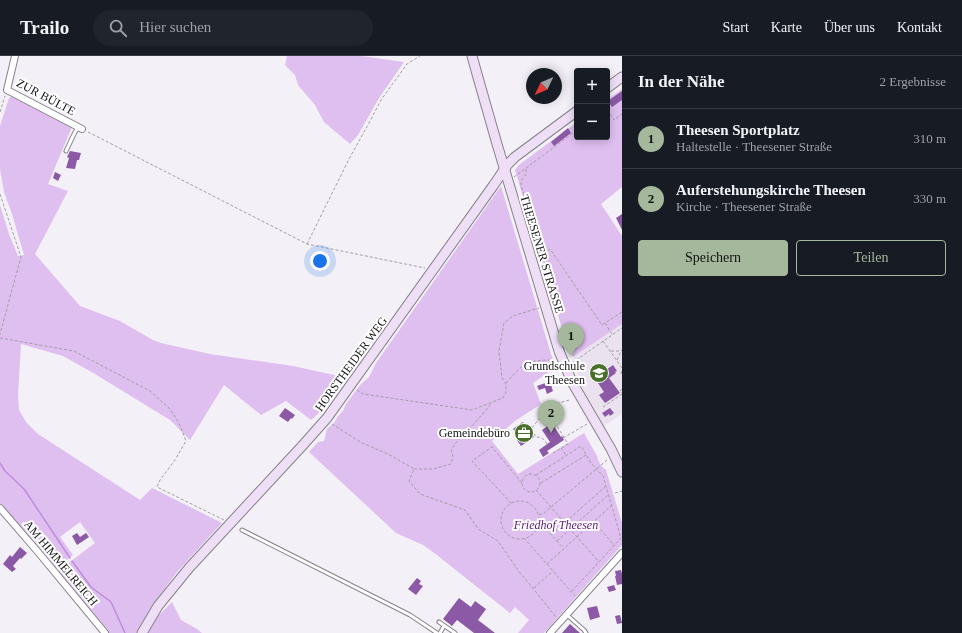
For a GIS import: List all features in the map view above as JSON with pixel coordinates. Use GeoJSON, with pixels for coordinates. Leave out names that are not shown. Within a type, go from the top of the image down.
{"type":"FeatureCollection","features":[{"type":"Feature","properties":{"kind":"street","name":"ZUR BÜLTE"},"geometry":{"type":"LineString","coordinates":[[15,56],[7,90],[80,128]]}},
{"type":"Feature","properties":{"kind":"street","name":"THEESENER STRASSE"},"geometry":{"type":"LineString","coordinates":[[472,56],[545,306],[564,363],[577,391],[622,472]]}},
{"type":"Feature","properties":{"kind":"street"},"geometry":{"type":"LineString","coordinates":[[610,86],[622,77]]}},
{"type":"Feature","properties":{"kind":"street","name":"HORSTHEIDER WEG"},"geometry":{"type":"LineString","coordinates":[[142,633],[165,596],[189,568],[304,445],[325,420],[508,164],[515,157],[574,113]]}},
{"type":"Feature","properties":{"kind":"street","name":"AM HIMMELREICH"},"geometry":{"type":"LineString","coordinates":[[0,508],[105,633]]}},
{"type":"Feature","properties":{"kind":"street"},"geometry":{"type":"LineString","coordinates":[[550,633],[622,553]]}},
{"type":"Feature","properties":{"kind":"lane"},"geometry":{"type":"LineString","coordinates":[[66,151],[80,128]]}},
{"type":"Feature","properties":{"kind":"lane"},"geometry":{"type":"LineString","coordinates":[[242,530],[410,615],[439,633],[444,626]]}},
{"type":"Feature","properties":{"kind":"lane"},"geometry":{"type":"LineString","coordinates":[[567,615],[586,633]]}},
{"type":"Feature","properties":{"kind":"lane"},"geometry":{"type":"LineString","coordinates":[[439,622],[454,633]]}},
{"type":"Feature","properties":{"kind":"path"},"geometry":{"type":"LineString","coordinates":[[307,244],[349,159],[381,100],[407,64],[420,56]]}},
{"type":"Feature","properties":{"kind":"path"},"geometry":{"type":"LineString","coordinates":[[0,112],[7,90]]}},
{"type":"Feature","properties":{"kind":"path"},"geometry":{"type":"LineString","coordinates":[[610,114],[614,120],[622,114]]}},
{"type":"Feature","properties":{"kind":"path"},"geometry":{"type":"LineString","coordinates":[[80,128],[307,244],[433,270]]}},
{"type":"Feature","properties":{"kind":"path"},"geometry":{"type":"LineString","coordinates":[[512,179],[574,132]]}},
{"type":"Feature","properties":{"kind":"path"},"geometry":{"type":"LineString","coordinates":[[526,169],[526,174],[521,181],[521,185],[536,233],[547,251],[550,249],[602,325],[622,312]]}},
{"type":"Feature","properties":{"kind":"path"},"geometry":{"type":"LineString","coordinates":[[0,194],[21,257],[0,334]]}},
{"type":"Feature","properties":{"kind":"path"},"geometry":{"type":"LineString","coordinates":[[350,386],[363,394],[472,410],[503,398],[506,392],[506,384],[502,378],[499,351],[504,322],[513,316],[545,306]]}},
{"type":"Feature","properties":{"kind":"path"},"geometry":{"type":"LineString","coordinates":[[605,323],[613,334]]}},
{"type":"Feature","properties":{"kind":"path"},"geometry":{"type":"LineString","coordinates":[[506,384],[515,373],[527,363],[537,361],[564,363],[603,341],[622,328]]}},
{"type":"Feature","properties":{"kind":"path"},"geometry":{"type":"LineString","coordinates":[[0,338],[74,351],[150,391],[170,409],[179,423],[186,441],[157,487],[231,523]]}},
{"type":"Feature","properties":{"kind":"path"},"geometry":{"type":"LineString","coordinates":[[603,341],[622,369],[621,374]]}},
{"type":"Feature","properties":{"kind":"path"},"geometry":{"type":"LineString","coordinates":[[610,351],[621,350],[617,361]]}},
{"type":"Feature","properties":{"kind":"path"},"geometry":{"type":"LineString","coordinates":[[603,407],[622,394],[620,391],[622,389]]}},
{"type":"Feature","properties":{"kind":"path"},"geometry":{"type":"LineString","coordinates":[[547,444],[543,438],[534,435],[531,429],[546,408],[569,400],[570,402]]}},
{"type":"Feature","properties":{"kind":"path"},"geometry":{"type":"LineString","coordinates":[[325,420],[362,443],[388,454],[414,469],[433,469],[451,464],[453,456],[451,450],[462,434],[472,426],[492,402]]}},
{"type":"Feature","properties":{"kind":"path"},"geometry":{"type":"LineString","coordinates":[[543,413],[555,423],[568,444],[553,453]]}},
{"type":"Feature","properties":{"kind":"path"},"geometry":{"type":"LineString","coordinates":[[564,438],[594,420]]}},
{"type":"Feature","properties":{"kind":"path"},"geometry":{"type":"LineString","coordinates":[[522,483],[527,474],[536,475],[581,446],[586,455],[603,476],[621,538],[572,592]]}},
{"type":"Feature","properties":{"kind":"path"},"geometry":{"type":"LineString","coordinates":[[511,503],[472,461],[492,448],[522,483],[523,487],[530,492],[536,490],[540,483],[586,455]]}},
{"type":"Feature","properties":{"kind":"path"},"geometry":{"type":"LineString","coordinates":[[561,448],[566,456]]}},
{"type":"Feature","properties":{"kind":"path"},"geometry":{"type":"LineString","coordinates":[[539,515],[544,513],[604,461],[614,456]]}},
{"type":"Feature","properties":{"kind":"path"},"geometry":{"type":"LineString","coordinates":[[414,469],[409,481],[420,494],[465,510],[478,529],[498,541],[520,573],[560,622]]}},
{"type":"Feature","properties":{"kind":"path"},"geometry":{"type":"LineString","coordinates":[[536,475],[539,478],[540,483]]}},
{"type":"Feature","properties":{"kind":"path"},"geometry":{"type":"LineString","coordinates":[[551,534],[606,486]]}},
{"type":"Feature","properties":{"kind":"path"},"geometry":{"type":"LineString","coordinates":[[536,490],[599,562]]}},
{"type":"Feature","properties":{"kind":"path"},"geometry":{"type":"LineString","coordinates":[[615,494],[622,492]]}},
{"type":"Feature","properties":{"kind":"path"},"geometry":{"type":"LineString","coordinates":[[557,541],[609,494]]}},
{"type":"Feature","properties":{"kind":"path"},"geometry":{"type":"LineString","coordinates":[[526,501],[534,506],[539,515],[538,525],[534,533],[529,537],[516,538],[505,531],[502,525],[503,513],[506,507],[511,503],[526,501]]}},
{"type":"Feature","properties":{"kind":"path"},"geometry":{"type":"LineString","coordinates":[[547,564],[612,505]]}},
{"type":"Feature","properties":{"kind":"path"},"geometry":{"type":"LineString","coordinates":[[593,521],[614,545]]}},
{"type":"Feature","properties":{"kind":"path"},"geometry":{"type":"LineString","coordinates":[[538,525],[545,527],[563,549]]}},
{"type":"Feature","properties":{"kind":"path"},"geometry":{"type":"LineString","coordinates":[[524,538],[579,601]]}},
{"type":"Feature","properties":{"kind":"path"},"geometry":{"type":"LineString","coordinates":[[533,588],[553,571]]}},
{"type":"Feature","properties":{"kind":"shaded area","name":"Grundschule Theesen"},"geometry":{"type":"Polygon","coordinates":[[[622,324],[622,414],[604,426],[584,393],[573,357],[622,324]]]}},
{"type":"Feature","properties":{"kind":"green space"},"geometry":{"type":"Polygon","coordinates":[[[287,56],[361,56],[404,62],[379,98],[358,135],[350,144],[324,122],[315,105],[298,85],[295,75],[285,65],[287,56]]]}},
{"type":"Feature","properties":{"kind":"green space"},"geometry":{"type":"Polygon","coordinates":[[[622,89],[622,187],[601,204],[622,236],[622,324],[573,357],[561,326],[515,170],[520,164],[574,124],[574,140],[610,140],[610,98],[622,89]]]}},
{"type":"Feature","properties":{"kind":"green space"},"geometry":{"type":"Polygon","coordinates":[[[13,96],[72,127],[48,184],[68,191],[35,254],[80,306],[120,321],[161,343],[210,354],[293,366],[343,377],[341,384],[320,412],[311,420],[286,401],[261,415],[224,385],[190,440],[170,420],[95,374],[63,356],[21,344],[18,395],[19,410],[26,422],[38,434],[140,500],[152,488],[222,523],[177,572],[154,603],[137,633],[109,633],[58,571],[95,543],[80,522],[60,537],[73,555],[56,568],[0,503],[0,205],[18,256],[24,255],[4,192],[0,169],[0,126],[9,98],[13,96]]]}},
{"type":"Feature","properties":{"kind":"green space","name":"Friedhof Theesen"},"geometry":{"type":"Polygon","coordinates":[[[501,186],[556,367],[533,383],[541,404],[515,421],[492,441],[518,474],[584,433],[600,464],[606,470],[622,523],[622,545],[544,633],[518,633],[529,620],[515,607],[510,613],[433,552],[423,545],[396,533],[309,452],[318,442],[324,441],[327,429],[334,423],[343,411],[346,404],[360,385],[369,377],[376,363],[501,186]]]}},
{"type":"Feature","properties":{"kind":"green space"},"geometry":{"type":"Polygon","coordinates":[[[172,602],[181,620],[202,633],[145,633],[149,625],[172,602]]]}},
{"type":"Feature","properties":{"kind":"building"},"geometry":{"type":"Polygon","coordinates":[[[622,91],[622,100],[612,107],[610,100],[622,91]]]}},
{"type":"Feature","properties":{"kind":"building"},"geometry":{"type":"Polygon","coordinates":[[[568,128],[571,133],[554,146],[551,142],[568,128]]]}},
{"type":"Feature","properties":{"kind":"building"},"geometry":{"type":"Polygon","coordinates":[[[70,151],[81,153],[79,160],[77,160],[75,169],[66,168],[69,158],[67,157],[70,151]]]}},
{"type":"Feature","properties":{"kind":"building"},"geometry":{"type":"Polygon","coordinates":[[[55,172],[61,175],[58,181],[53,178],[55,172]]]}},
{"type":"Feature","properties":{"kind":"building"},"geometry":{"type":"Polygon","coordinates":[[[622,214],[622,230],[616,218],[622,214]]]}},
{"type":"Feature","properties":{"kind":"building"},"geometry":{"type":"Polygon","coordinates":[[[613,365],[617,371],[609,378],[620,393],[605,403],[599,395],[604,392],[596,377],[613,365]]]}},
{"type":"Feature","properties":{"kind":"building"},"geometry":{"type":"Polygon","coordinates":[[[551,381],[553,391],[547,394],[545,388],[539,390],[537,386],[551,381]]]}},
{"type":"Feature","properties":{"kind":"building"},"geometry":{"type":"Polygon","coordinates":[[[285,408],[295,415],[288,422],[279,416],[285,408]]]}},
{"type":"Feature","properties":{"kind":"building"},"geometry":{"type":"Polygon","coordinates":[[[610,408],[614,413],[605,417],[602,413],[610,408]]]}},
{"type":"Feature","properties":{"kind":"building","name":"Gemeindebüro"},"geometry":{"type":"Polygon","coordinates":[[[523,422],[534,437],[521,446],[517,440],[520,438],[513,429],[523,422]]]}},
{"type":"Feature","properties":{"kind":"building"},"geometry":{"type":"Polygon","coordinates":[[[552,423],[564,440],[547,451],[549,453],[543,457],[539,450],[550,442],[542,430],[552,423]]]}},
{"type":"Feature","properties":{"kind":"building"},"geometry":{"type":"Polygon","coordinates":[[[77,533],[80,537],[86,533],[89,537],[77,545],[72,536],[77,533]]]}},
{"type":"Feature","properties":{"kind":"building"},"geometry":{"type":"Polygon","coordinates":[[[20,547],[27,553],[13,566],[16,569],[12,572],[3,564],[10,555],[12,557],[20,547]]]}},
{"type":"Feature","properties":{"kind":"building"},"geometry":{"type":"Polygon","coordinates":[[[621,570],[622,584],[617,585],[615,571],[621,570]]]}},
{"type":"Feature","properties":{"kind":"building"},"geometry":{"type":"Polygon","coordinates":[[[417,578],[421,581],[419,584],[423,586],[416,595],[408,589],[417,578]]]}},
{"type":"Feature","properties":{"kind":"building"},"geometry":{"type":"Polygon","coordinates":[[[614,585],[616,590],[609,592],[607,587],[614,585]]]}},
{"type":"Feature","properties":{"kind":"building"},"geometry":{"type":"Polygon","coordinates":[[[459,598],[471,607],[475,601],[486,609],[478,620],[495,633],[474,633],[457,620],[452,626],[443,619],[459,598]]]}},
{"type":"Feature","properties":{"kind":"building"},"geometry":{"type":"Polygon","coordinates":[[[597,606],[600,617],[590,620],[587,608],[597,606]]]}},
{"type":"Feature","properties":{"kind":"building"},"geometry":{"type":"Polygon","coordinates":[[[620,615],[622,623],[617,624],[615,616],[620,615]]]}},
{"type":"Feature","properties":{"kind":"building"},"geometry":{"type":"Polygon","coordinates":[[[570,624],[580,633],[562,633],[570,624]]]}},
{"type":"Feature","properties":{"kind":"waterway"},"geometry":{"type":"LineString","coordinates":[[0,463],[5,471],[24,489],[70,558]]}},
{"type":"Feature","properties":{"kind":"waterway"},"geometry":{"type":"LineString","coordinates":[[72,561],[91,587],[111,602],[125,633]]}},
{"type":"Feature","properties":{"kind":"place","name":"Theesen Sportplatz"},"geometry":{"type":"Point","coordinates":[571,356]}},
{"type":"Feature","properties":{"kind":"place","name":"Grundschule Theesen"},"geometry":{"type":"Point","coordinates":[599,373]}},
{"type":"Feature","properties":{"kind":"place","name":"Gemeindebüro"},"geometry":{"type":"Point","coordinates":[524,433]}},
{"type":"Feature","properties":{"kind":"place","name":"Auferstehungskirche Theesen"},"geometry":{"type":"Point","coordinates":[551,433]}}]}
